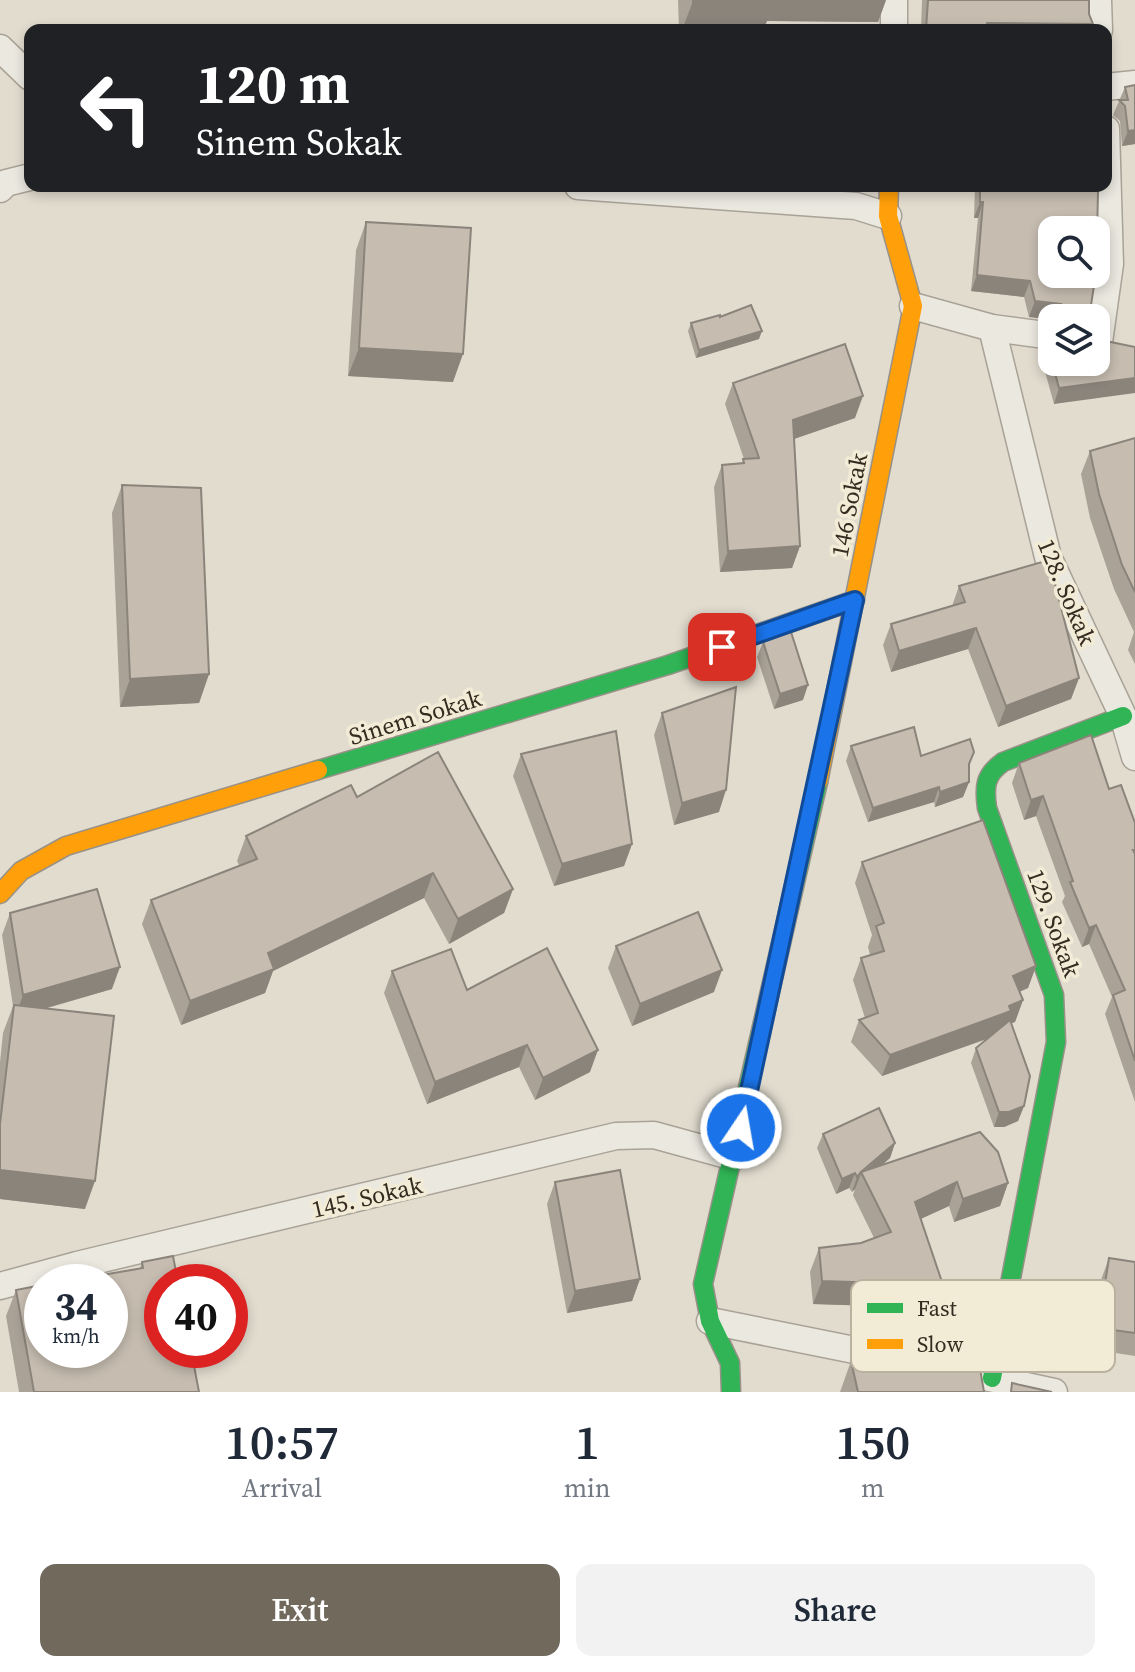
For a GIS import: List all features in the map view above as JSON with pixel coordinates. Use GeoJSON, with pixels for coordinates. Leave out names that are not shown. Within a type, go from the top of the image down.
{"type":"FeatureCollection","features":[{"type":"Feature","properties":{"kind":"street"},"geometry":{"type":"LineString","coordinates":[[894,0],[894,24]]}},
{"type":"Feature","properties":{"kind":"street"},"geometry":{"type":"LineString","coordinates":[[1098,0],[1099,24]]}},
{"type":"Feature","properties":{"kind":"street"},"geometry":{"type":"LineString","coordinates":[[0,48],[24,71]]}},
{"type":"Feature","properties":{"kind":"street"},"geometry":{"type":"LineString","coordinates":[[1112,86],[1135,84]]}},
{"type":"Feature","properties":{"kind":"street"},"geometry":{"type":"LineString","coordinates":[[0,189],[6,183],[24,178]]}},
{"type":"Feature","properties":{"kind":"street"},"geometry":{"type":"LineString","coordinates":[[661,192],[856,206],[888,216]]}},
{"type":"Feature","properties":{"kind":"street"},"geometry":{"type":"LineString","coordinates":[[889,192],[888,216],[913,306],[992,328],[1038,334]]}},
{"type":"Feature","properties":{"kind":"street"},"geometry":{"type":"LineString","coordinates":[[1108,192],[1108,304]]}},
{"type":"Feature","properties":{"kind":"street","name":"146 Sokak"},"geometry":{"type":"LineString","coordinates":[[731,1392],[730,1363],[710,1321],[703,1284],[734,1157],[855,600],[913,306]]}},
{"type":"Feature","properties":{"kind":"street","name":"128. Sokak"},"geometry":{"type":"LineString","coordinates":[[992,328],[1048,557],[1123,716],[1135,757]]}},
{"type":"Feature","properties":{"kind":"street","name":"Sinem Sokak"},"geometry":{"type":"LineString","coordinates":[[0,894],[9,879],[36,859],[66,846],[668,665],[855,600]]}},
{"type":"Feature","properties":{"kind":"street","name":"129. Sokak"},"geometry":{"type":"LineString","coordinates":[[1011,1280],[1056,1042],[1054,995],[987,808],[984,784],[989,772],[1003,762],[1123,716]]}},
{"type":"Feature","properties":{"kind":"street","name":"145. Sokak"},"geometry":{"type":"LineString","coordinates":[[0,1286],[616,1136],[654,1135],[734,1157]]}},
{"type":"Feature","properties":{"kind":"street"},"geometry":{"type":"LineString","coordinates":[[710,1321],[851,1349]]}},
{"type":"Feature","properties":{"kind":"street"},"geometry":{"type":"LineString","coordinates":[[963,1372],[1054,1392]]}},
{"type":"Feature","properties":{"kind":"street","name":"129. Sokak"},"geometry":{"type":"LineString","coordinates":[[992,1378],[993,1372]]}},
{"type":"Feature","properties":{"kind":"building"},"geometry":{"type":"Polygon","coordinates":[[[774,0],[774,1],[693,1],[774,0]]]}},
{"type":"Feature","properties":{"kind":"building"},"geometry":{"type":"Polygon","coordinates":[[[928,0],[1089,0],[1093,24],[987,23],[926,24],[928,0]]]}},
{"type":"Feature","properties":{"kind":"building"},"geometry":{"type":"Polygon","coordinates":[[[1135,85],[1135,130],[1128,131],[1125,106],[1119,100],[1128,100],[1125,87],[1135,85]]]}},
{"type":"Feature","properties":{"kind":"building"},"geometry":{"type":"Polygon","coordinates":[[[980,192],[1098,192],[1097,216],[1038,216],[1038,288],[1094,288],[1091,304],[1035,301],[1030,281],[977,275],[983,202],[980,202],[980,192]]]}},
{"type":"Feature","properties":{"kind":"building"},"geometry":{"type":"Polygon","coordinates":[[[366,222],[471,228],[463,354],[359,348],[366,222]]]}},
{"type":"Feature","properties":{"kind":"building"},"geometry":{"type":"Polygon","coordinates":[[[751,305],[762,331],[699,350],[691,323],[720,317],[751,305]]]}},
{"type":"Feature","properties":{"kind":"building"},"geometry":{"type":"Polygon","coordinates":[[[1110,342],[1135,347],[1135,378],[1059,388],[1056,376],[1110,376],[1110,342]]]}},
{"type":"Feature","properties":{"kind":"building"},"geometry":{"type":"Polygon","coordinates":[[[845,344],[863,396],[793,420],[800,546],[728,551],[722,465],[759,458],[733,383],[845,344]]]}},
{"type":"Feature","properties":{"kind":"building"},"geometry":{"type":"Polygon","coordinates":[[[1135,438],[1135,592],[1122,565],[1099,494],[1090,451],[1135,438]]]}},
{"type":"Feature","properties":{"kind":"building"},"geometry":{"type":"Polygon","coordinates":[[[122,485],[201,488],[209,674],[130,679],[122,485]]]}},
{"type":"Feature","properties":{"kind":"building"},"geometry":{"type":"Polygon","coordinates":[[[1049,560],[1079,678],[1006,706],[976,628],[899,651],[891,624],[965,602],[959,586],[1049,560]]]}},
{"type":"Feature","properties":{"kind":"building"},"geometry":{"type":"Polygon","coordinates":[[[791,632],[808,685],[780,694],[763,642],[791,632]]]}},
{"type":"Feature","properties":{"kind":"building"},"geometry":{"type":"Polygon","coordinates":[[[736,687],[726,790],[682,803],[662,713],[736,687]]]}},
{"type":"Feature","properties":{"kind":"building"},"geometry":{"type":"Polygon","coordinates":[[[914,727],[921,756],[970,739],[974,752],[969,764],[969,782],[940,792],[939,787],[873,808],[851,746],[914,727]]]}},
{"type":"Feature","properties":{"kind":"building"},"geometry":{"type":"Polygon","coordinates":[[[616,731],[632,844],[562,864],[521,754],[616,731]]]}},
{"type":"Feature","properties":{"kind":"building"},"geometry":{"type":"Polygon","coordinates":[[[1091,735],[1109,789],[1121,785],[1135,823],[1135,1061],[1113,995],[1125,990],[1096,925],[1089,928],[1070,882],[1073,881],[1043,796],[1031,800],[1019,763],[1091,735]]]}},
{"type":"Feature","properties":{"kind":"building"},"geometry":{"type":"Polygon","coordinates":[[[438,752],[513,889],[458,919],[433,873],[268,953],[274,969],[190,1001],[151,900],[257,859],[246,836],[351,785],[357,797],[438,752]]]}},
{"type":"Feature","properties":{"kind":"building"},"geometry":{"type":"Polygon","coordinates":[[[983,820],[1036,966],[1013,976],[1023,1000],[1009,1006],[1011,1011],[890,1055],[859,1020],[878,1013],[861,958],[884,951],[876,926],[884,923],[862,862],[983,820]]]}},
{"type":"Feature","properties":{"kind":"building"},"geometry":{"type":"Polygon","coordinates":[[[97,889],[120,967],[23,995],[10,913],[97,889]]]}},
{"type":"Feature","properties":{"kind":"building"},"geometry":{"type":"Polygon","coordinates":[[[698,912],[722,970],[640,1004],[616,946],[698,912]]]}},
{"type":"Feature","properties":{"kind":"building"},"geometry":{"type":"Polygon","coordinates":[[[547,948],[598,1050],[543,1078],[527,1045],[435,1082],[392,971],[451,949],[467,990],[547,948]]]}},
{"type":"Feature","properties":{"kind":"building"},"geometry":{"type":"Polygon","coordinates":[[[14,1005],[114,1016],[95,1181],[0,1170],[0,1124],[14,1005]]]}},
{"type":"Feature","properties":{"kind":"building"},"geometry":{"type":"Polygon","coordinates":[[[1010,1020],[1030,1076],[1024,1106],[999,1112],[976,1048],[1010,1020]]]}},
{"type":"Feature","properties":{"kind":"building"},"geometry":{"type":"Polygon","coordinates":[[[879,1108],[895,1143],[857,1177],[855,1173],[842,1179],[823,1134],[879,1108]]]}},
{"type":"Feature","properties":{"kind":"building"},"geometry":{"type":"Polygon","coordinates":[[[980,1132],[998,1152],[1008,1183],[963,1199],[957,1182],[915,1202],[941,1280],[822,1281],[819,1248],[861,1243],[891,1232],[861,1172],[980,1132]]]}},
{"type":"Feature","properties":{"kind":"building"},"geometry":{"type":"Polygon","coordinates":[[[620,1170],[640,1279],[575,1291],[555,1182],[620,1170]]]}},
{"type":"Feature","properties":{"kind":"building"},"geometry":{"type":"Polygon","coordinates":[[[173,1256],[175,1264],[144,1264],[144,1368],[194,1368],[199,1392],[34,1392],[30,1368],[128,1368],[128,1271],[143,1268],[142,1262],[173,1256]]]}},
{"type":"Feature","properties":{"kind":"building"},"geometry":{"type":"Polygon","coordinates":[[[1109,1258],[1135,1262],[1135,1333],[1115,1330],[1115,1280],[1106,1280],[1109,1258]]]}},
{"type":"Feature","properties":{"kind":"building"},"geometry":{"type":"Polygon","coordinates":[[[24,1288],[24,1335],[16,1290],[24,1288]]]}},
{"type":"Feature","properties":{"kind":"building"},"geometry":{"type":"Polygon","coordinates":[[[853,1372],[981,1372],[984,1392],[858,1392],[853,1372]]]}},
{"type":"Feature","properties":{"kind":"building"},"geometry":{"type":"Polygon","coordinates":[[[1012,1383],[1052,1392],[1011,1392],[1012,1383]]]}},
{"type":"Feature","properties":{"kind":"traffic: fast"},"geometry":{"type":"LineString","coordinates":[[318,770],[668,665],[855,600]]}},
{"type":"Feature","properties":{"kind":"traffic: fast"},"geometry":{"type":"LineString","coordinates":[[1011,1280],[1056,1042],[1054,995],[987,808],[986,787],[989,776],[1003,762],[1123,716]]}},
{"type":"Feature","properties":{"kind":"traffic: fast"},"geometry":{"type":"LineString","coordinates":[[731,1392],[730,1363],[710,1321],[703,1284],[818,782]]}},
{"type":"Feature","properties":{"kind":"traffic: fast"},"geometry":{"type":"LineString","coordinates":[[992,1378],[993,1372]]}},
{"type":"Feature","properties":{"kind":"traffic: slow"},"geometry":{"type":"LineString","coordinates":[[818,782],[913,306],[888,216],[889,192]]}},
{"type":"Feature","properties":{"kind":"traffic: slow"},"geometry":{"type":"LineString","coordinates":[[0,894],[21,871],[66,846],[318,770]]}},
{"type":"Feature","properties":{"kind":"route"},"geometry":{"type":"LineString","coordinates":[[722,647],[855,600],[741,1128]]}}]}
